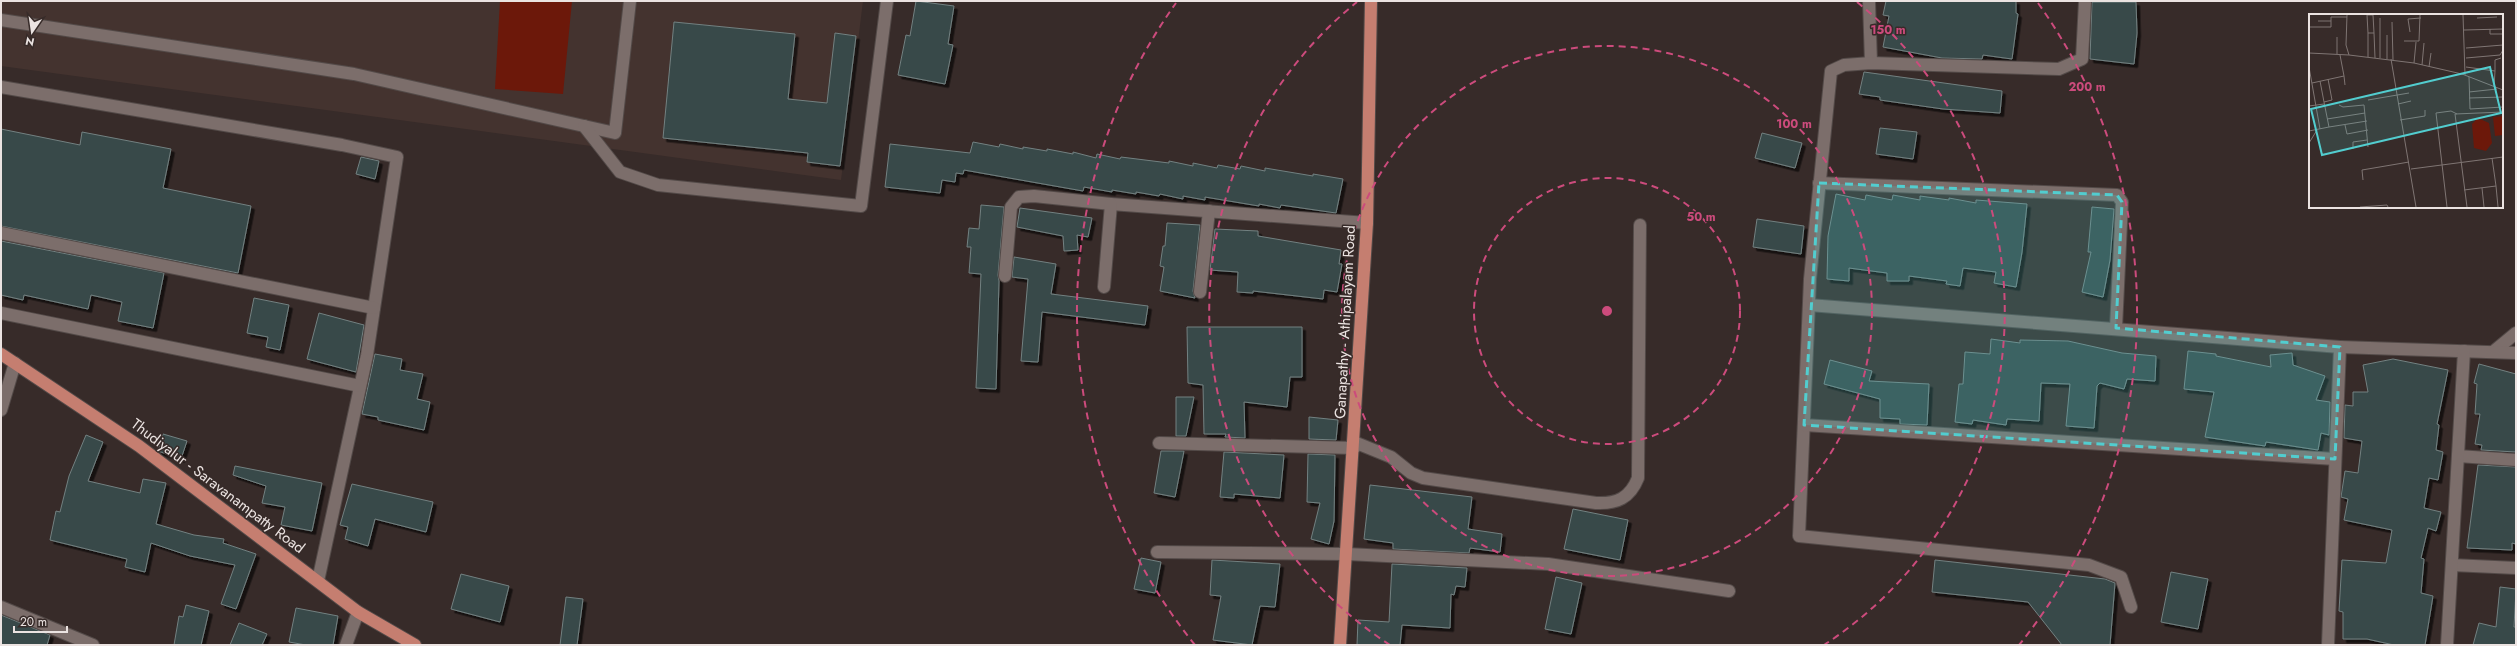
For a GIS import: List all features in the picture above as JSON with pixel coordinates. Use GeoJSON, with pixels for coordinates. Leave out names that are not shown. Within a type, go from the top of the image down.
{"type":"FeatureCollection","features":[{"type":"Feature","properties":{"kind":"main road","name":"Ganapathy - Athipalayam Road"},"geometry":{"type":"LineString","coordinates":[[1340,645],[1354,445],[1367,223],[1371,1]]}},
{"type":"Feature","properties":{"kind":"main road","name":"Thudiyalur - Saravanampatty Road"},"geometry":{"type":"LineString","coordinates":[[1,354],[139,446],[358,612],[415,645]]}},
{"type":"Feature","properties":{"kind":"street"},"geometry":{"type":"LineString","coordinates":[[605,153],[615,133],[630,1]]}},
{"type":"Feature","properties":{"kind":"street"},"geometry":{"type":"LineString","coordinates":[[584,126],[620,172],[658,185],[861,206],[887,1]]}},
{"type":"Feature","properties":{"kind":"street"},"geometry":{"type":"LineString","coordinates":[[1869,1],[1871,63]]}},
{"type":"Feature","properties":{"kind":"street"},"geometry":{"type":"LineString","coordinates":[[2085,1],[2082,59],[2059,69],[1871,63],[1844,65],[1831,71],[1819,183],[1809,305],[1799,536],[2089,565],[2121,578],[2131,608]]}},
{"type":"Feature","properties":{"kind":"street"},"geometry":{"type":"LineString","coordinates":[[1,20],[354,74],[615,133]]}},
{"type":"Feature","properties":{"kind":"street"},"geometry":{"type":"LineString","coordinates":[[1,87],[342,145],[397,157],[374,308],[360,386],[318,581]]}},
{"type":"Feature","properties":{"kind":"street"},"geometry":{"type":"LineString","coordinates":[[1819,183],[2116,195],[2122,202],[2116,328]]}},
{"type":"Feature","properties":{"kind":"street"},"geometry":{"type":"LineString","coordinates":[[1005,276],[1011,207],[1019,197],[1034,196],[1111,204],[1367,223]]}},
{"type":"Feature","properties":{"kind":"street"},"geometry":{"type":"LineString","coordinates":[[1104,287],[1111,204]]}},
{"type":"Feature","properties":{"kind":"street"},"geometry":{"type":"LineString","coordinates":[[1200,292],[1209,211]]}},
{"type":"Feature","properties":{"kind":"street"},"geometry":{"type":"LineString","coordinates":[[1159,443],[1354,445],[1391,457],[1411,473],[1423,478],[1596,503],[1609,503],[1633,491],[1638,478],[1640,225]]}},
{"type":"Feature","properties":{"kind":"street"},"geometry":{"type":"LineString","coordinates":[[1,233],[374,308]]}},
{"type":"Feature","properties":{"kind":"street"},"geometry":{"type":"LineString","coordinates":[[1809,305],[2116,328],[2340,347],[2516,353]]}},
{"type":"Feature","properties":{"kind":"street"},"geometry":{"type":"LineString","coordinates":[[1,313],[360,386]]}},
{"type":"Feature","properties":{"kind":"street"},"geometry":{"type":"LineString","coordinates":[[2493,352],[2516,333]]}},
{"type":"Feature","properties":{"kind":"street"},"geometry":{"type":"LineString","coordinates":[[2328,645],[2340,347]]}},
{"type":"Feature","properties":{"kind":"street"},"geometry":{"type":"LineString","coordinates":[[2447,645],[2464,351]]}},
{"type":"Feature","properties":{"kind":"street"},"geometry":{"type":"LineString","coordinates":[[1,410],[15,363]]}},
{"type":"Feature","properties":{"kind":"street"},"geometry":{"type":"LineString","coordinates":[[1804,425],[2335,459]]}},
{"type":"Feature","properties":{"kind":"street"},"geometry":{"type":"LineString","coordinates":[[2458,456],[2516,460]]}},
{"type":"Feature","properties":{"kind":"street"},"geometry":{"type":"LineString","coordinates":[[1157,552],[1347,554],[1548,564],[1729,591]]}},
{"type":"Feature","properties":{"kind":"street"},"geometry":{"type":"LineString","coordinates":[[2452,565],[2516,568]]}},
{"type":"Feature","properties":{"kind":"street"},"geometry":{"type":"LineString","coordinates":[[1,607],[94,645]]}},
{"type":"Feature","properties":{"kind":"street"},"geometry":{"type":"LineString","coordinates":[[346,645],[358,612]]}},
{"type":"Feature","properties":{"kind":"highlighted area"},"geometry":{"type":"Polygon","coordinates":[[[1819,183],[2117,195],[2122,202],[2116,328],[2340,347],[2335,459],[1804,425],[1819,183]]]}},
{"type":"Feature","properties":{"kind":"shaded area"},"geometry":{"type":"Polygon","coordinates":[[[1,1],[863,1],[841,180],[1,66],[1,1]]]}},
{"type":"Feature","properties":{"kind":"shaded area"},"geometry":{"type":"Polygon","coordinates":[[[500,1],[572,1],[563,94],[495,89],[500,1]]]}},
{"type":"Feature","properties":{"kind":"building"},"geometry":{"type":"Polygon","coordinates":[[[916,1],[954,6],[948,44],[953,45],[945,84],[898,75],[906,35],[910,36],[916,1]]]}},
{"type":"Feature","properties":{"kind":"building"},"geometry":{"type":"Polygon","coordinates":[[[1886,1],[2016,1],[2016,13],[2018,14],[2012,59],[1983,55],[1982,59],[1942,58],[1883,47],[1889,16],[1883,15],[1886,1]]]}},
{"type":"Feature","properties":{"kind":"building"},"geometry":{"type":"Polygon","coordinates":[[[2092,2],[2136,2],[2137,33],[2134,64],[2090,59],[2092,2]]]}},
{"type":"Feature","properties":{"kind":"building"},"geometry":{"type":"Polygon","coordinates":[[[674,22],[795,34],[788,99],[827,103],[835,33],[856,36],[840,166],[807,162],[808,153],[663,138],[674,22]]]}},
{"type":"Feature","properties":{"kind":"building"},"geometry":{"type":"Polygon","coordinates":[[[1864,72],[2002,91],[2000,113],[1943,109],[1880,100],[1880,97],[1859,94],[1864,72]]]}},
{"type":"Feature","properties":{"kind":"building"},"geometry":{"type":"Polygon","coordinates":[[[1880,128],[1917,132],[1913,159],[1876,154],[1880,128]]]}},
{"type":"Feature","properties":{"kind":"building"},"geometry":{"type":"Polygon","coordinates":[[[1,129],[80,145],[82,132],[171,149],[163,188],[251,206],[238,273],[1,226],[1,129]]]}},
{"type":"Feature","properties":{"kind":"building"},"geometry":{"type":"Polygon","coordinates":[[[1762,133],[1802,143],[1795,168],[1755,158],[1762,133]]]}},
{"type":"Feature","properties":{"kind":"building"},"geometry":{"type":"Polygon","coordinates":[[[973,142],[999,147],[1000,144],[1023,149],[1023,147],[1047,151],[1047,149],[1073,154],[1073,152],[1096,158],[1097,154],[1120,159],[1121,157],[1169,163],[1169,161],[1193,166],[1193,163],[1217,168],[1218,165],[1240,169],[1241,166],[1265,171],[1265,168],[1313,176],[1313,174],[1343,179],[1336,213],[1281,205],[1280,208],[1259,204],[1259,206],[1205,197],[1205,200],[1183,196],[1183,199],[1160,194],[1159,196],[1136,192],[1136,194],[1112,190],[1112,192],[1084,187],[1083,191],[964,170],[963,174],[956,173],[955,182],[942,180],[940,193],[885,187],[890,144],[970,153],[973,142]]]}},
{"type":"Feature","properties":{"kind":"building"},"geometry":{"type":"Polygon","coordinates":[[[361,157],[379,161],[375,179],[356,174],[361,157]]]}},
{"type":"Feature","properties":{"kind":"building"},"geometry":{"type":"Polygon","coordinates":[[[1836,194],[1865,200],[1866,195],[1892,200],[1893,195],[1920,200],[1920,196],[1949,200],[1949,198],[1976,203],[1976,200],[2027,204],[2022,252],[2016,287],[1994,283],[1996,272],[1963,268],[1960,286],[1946,284],[1947,281],[1909,276],[1909,281],[1887,281],[1887,273],[1849,268],[1849,281],[1827,279],[1828,236],[1836,194]]]}},
{"type":"Feature","properties":{"kind":"building"},"geometry":{"type":"Polygon","coordinates":[[[981,205],[1004,207],[998,275],[996,389],[976,388],[981,274],[969,273],[971,247],[967,247],[969,228],[979,229],[981,205]]]}},
{"type":"Feature","properties":{"kind":"building"},"geometry":{"type":"Polygon","coordinates":[[[2092,207],[2114,209],[2110,260],[2103,297],[2082,292],[2091,252],[2088,252],[2092,207]]]}},
{"type":"Feature","properties":{"kind":"building"},"geometry":{"type":"Polygon","coordinates":[[[1020,208],[1092,218],[1088,237],[1077,235],[1078,250],[1064,251],[1063,236],[1017,227],[1020,208]]]}},
{"type":"Feature","properties":{"kind":"building"},"geometry":{"type":"Polygon","coordinates":[[[1757,219],[1804,226],[1801,254],[1753,247],[1757,219]]]}},
{"type":"Feature","properties":{"kind":"building"},"geometry":{"type":"Polygon","coordinates":[[[1167,223],[1200,225],[1193,291],[1195,298],[1160,291],[1164,267],[1160,266],[1163,246],[1165,246],[1167,223]]]}},
{"type":"Feature","properties":{"kind":"building"},"geometry":{"type":"Polygon","coordinates":[[[1215,229],[1258,231],[1258,236],[1341,250],[1339,264],[1342,264],[1337,292],[1324,290],[1323,299],[1253,291],[1253,293],[1237,292],[1238,272],[1210,270],[1215,229]]]}},
{"type":"Feature","properties":{"kind":"building"},"geometry":{"type":"Polygon","coordinates":[[[1,241],[164,273],[153,328],[118,321],[122,302],[91,295],[88,309],[24,295],[23,300],[1,295],[1,241]]]}},
{"type":"Feature","properties":{"kind":"building"},"geometry":{"type":"Polygon","coordinates":[[[1014,257],[1056,264],[1051,294],[1148,306],[1145,325],[1042,312],[1038,362],[1021,361],[1028,279],[1012,277],[1014,257]]]}},
{"type":"Feature","properties":{"kind":"building"},"geometry":{"type":"Polygon","coordinates":[[[254,298],[289,305],[280,350],[266,347],[268,337],[247,333],[254,298]]]}},
{"type":"Feature","properties":{"kind":"building"},"geometry":{"type":"Polygon","coordinates":[[[319,313],[364,325],[356,372],[307,359],[319,313]]]}},
{"type":"Feature","properties":{"kind":"building"},"geometry":{"type":"Polygon","coordinates":[[[1187,327],[1302,327],[1302,377],[1290,377],[1287,407],[1244,402],[1245,438],[1225,437],[1226,434],[1204,434],[1203,385],[1188,383],[1187,327]]]}},
{"type":"Feature","properties":{"kind":"building"},"geometry":{"type":"Polygon","coordinates":[[[1991,339],[2020,343],[2020,340],[2068,341],[2122,353],[2156,356],[2155,381],[2127,379],[2124,389],[2100,383],[2097,386],[2094,428],[2066,426],[2070,384],[2041,383],[2039,421],[2007,419],[2006,425],[1973,420],[1972,424],[1955,422],[1959,384],[1963,384],[1965,352],[1990,354],[1991,339]]]}},
{"type":"Feature","properties":{"kind":"building"},"geometry":{"type":"Polygon","coordinates":[[[2188,351],[2216,354],[2216,356],[2271,367],[2270,355],[2292,353],[2293,365],[2325,376],[2316,400],[2330,402],[2329,435],[2321,433],[2318,450],[2266,442],[2265,446],[2205,437],[2214,392],[2184,389],[2188,351]]]}},
{"type":"Feature","properties":{"kind":"building"},"geometry":{"type":"Polygon","coordinates":[[[375,354],[402,359],[400,370],[423,374],[417,399],[430,402],[424,430],[378,420],[378,417],[362,414],[375,354]]]}},
{"type":"Feature","properties":{"kind":"building"},"geometry":{"type":"Polygon","coordinates":[[[2393,359],[2448,370],[2437,424],[2439,425],[2436,450],[2443,452],[2438,480],[2429,478],[2424,508],[2441,512],[2436,531],[2428,528],[2421,558],[2424,559],[2421,593],[2433,596],[2425,645],[2394,645],[2367,639],[2343,639],[2343,612],[2339,611],[2342,560],[2386,563],[2392,530],[2344,520],[2348,499],[2341,497],[2345,471],[2358,473],[2362,441],[2344,438],[2345,405],[2353,406],[2353,392],[2368,392],[2363,365],[2393,359]]]}},
{"type":"Feature","properties":{"kind":"building"},"geometry":{"type":"Polygon","coordinates":[[[1830,360],[1872,371],[1869,381],[1929,384],[1927,425],[1900,424],[1900,419],[1880,418],[1880,399],[1824,384],[1830,360]]]}},
{"type":"Feature","properties":{"kind":"building"},"geometry":{"type":"Polygon","coordinates":[[[2479,364],[2516,374],[2516,452],[2481,450],[2482,445],[2475,444],[2480,414],[2475,414],[2477,384],[2474,383],[2479,364]]]}},
{"type":"Feature","properties":{"kind":"building"},"geometry":{"type":"Polygon","coordinates":[[[1176,397],[1194,397],[1186,436],[1176,436],[1176,397]]]}},
{"type":"Feature","properties":{"kind":"building"},"geometry":{"type":"Polygon","coordinates":[[[1309,417],[1338,420],[1336,440],[1309,439],[1309,417]]]}},
{"type":"Feature","properties":{"kind":"building"},"geometry":{"type":"Polygon","coordinates":[[[163,434],[187,441],[181,459],[158,451],[163,434]]]}},
{"type":"Feature","properties":{"kind":"building"},"geometry":{"type":"Polygon","coordinates":[[[86,435],[103,442],[88,481],[140,493],[143,479],[166,483],[156,524],[194,535],[224,539],[223,543],[256,554],[236,609],[221,604],[235,565],[190,556],[151,543],[145,572],[125,567],[127,559],[50,540],[56,511],[60,512],[69,476],[86,435]]]}},
{"type":"Feature","properties":{"kind":"building"},"geometry":{"type":"Polygon","coordinates":[[[1161,451],[1184,451],[1175,497],[1154,493],[1161,451]]]}},
{"type":"Feature","properties":{"kind":"building"},"geometry":{"type":"Polygon","coordinates":[[[1224,452],[1284,455],[1280,498],[1234,494],[1234,498],[1220,497],[1224,452]]]}},
{"type":"Feature","properties":{"kind":"building"},"geometry":{"type":"Polygon","coordinates":[[[1308,454],[1335,455],[1334,521],[1329,544],[1311,539],[1320,503],[1307,502],[1308,454]]]}},
{"type":"Feature","properties":{"kind":"building"},"geometry":{"type":"Polygon","coordinates":[[[2478,465],[2516,467],[2516,544],[2512,543],[2512,550],[2467,548],[2478,465]]]}},
{"type":"Feature","properties":{"kind":"building"},"geometry":{"type":"Polygon","coordinates":[[[235,466],[322,483],[312,531],[281,525],[285,507],[262,503],[266,486],[233,475],[235,466]]]}},
{"type":"Feature","properties":{"kind":"building"},"geometry":{"type":"Polygon","coordinates":[[[352,484],[433,502],[426,532],[375,519],[368,546],[345,539],[348,527],[340,525],[352,484]]]}},
{"type":"Feature","properties":{"kind":"building"},"geometry":{"type":"Polygon","coordinates":[[[1370,485],[1472,497],[1468,529],[1502,534],[1500,552],[1470,548],[1469,553],[1393,549],[1393,543],[1364,539],[1370,485]]]}},
{"type":"Feature","properties":{"kind":"building"},"geometry":{"type":"Polygon","coordinates":[[[1573,509],[1628,520],[1620,560],[1564,549],[1573,509]]]}},
{"type":"Feature","properties":{"kind":"building"},"geometry":{"type":"Polygon","coordinates":[[[1141,558],[1161,562],[1155,593],[1134,589],[1141,558]]]}},
{"type":"Feature","properties":{"kind":"building"},"geometry":{"type":"Polygon","coordinates":[[[1212,560],[1280,564],[1275,607],[1260,606],[1252,645],[1213,640],[1221,596],[1210,595],[1212,560]]]}},
{"type":"Feature","properties":{"kind":"building"},"geometry":{"type":"Polygon","coordinates":[[[1935,560],[2105,579],[2115,583],[2110,645],[2062,645],[2028,602],[1932,592],[1935,560]]]}},
{"type":"Feature","properties":{"kind":"building"},"geometry":{"type":"Polygon","coordinates":[[[1392,564],[1467,568],[1465,587],[1456,586],[1454,595],[1451,594],[1450,628],[1402,625],[1400,645],[1357,645],[1358,620],[1389,622],[1392,564]]]}},
{"type":"Feature","properties":{"kind":"building"},"geometry":{"type":"Polygon","coordinates":[[[2171,572],[2208,579],[2198,629],[2161,622],[2171,572]]]}},
{"type":"Feature","properties":{"kind":"building"},"geometry":{"type":"Polygon","coordinates":[[[461,574],[509,586],[500,622],[451,609],[461,574]]]}},
{"type":"Feature","properties":{"kind":"building"},"geometry":{"type":"Polygon","coordinates":[[[1556,577],[1582,583],[1571,634],[1545,629],[1556,577]]]}},
{"type":"Feature","properties":{"kind":"building"},"geometry":{"type":"Polygon","coordinates":[[[2500,587],[2516,589],[2514,627],[2516,627],[2516,645],[2473,645],[2479,623],[2496,627],[2500,587]]]}},
{"type":"Feature","properties":{"kind":"building"},"geometry":{"type":"Polygon","coordinates":[[[566,597],[583,599],[577,645],[560,645],[566,597]]]}},
{"type":"Feature","properties":{"kind":"building"},"geometry":{"type":"Polygon","coordinates":[[[186,605],[209,611],[201,645],[174,645],[179,616],[183,617],[186,605]]]}},
{"type":"Feature","properties":{"kind":"building"},"geometry":{"type":"Polygon","coordinates":[[[296,608],[338,616],[333,645],[306,645],[289,642],[296,608]]]}},
{"type":"Feature","properties":{"kind":"building"},"geometry":{"type":"Polygon","coordinates":[[[1,615],[50,635],[47,645],[1,645],[1,615]]]}},
{"type":"Feature","properties":{"kind":"building"},"geometry":{"type":"Polygon","coordinates":[[[239,623],[267,634],[262,645],[230,645],[239,623]]]}}]}
